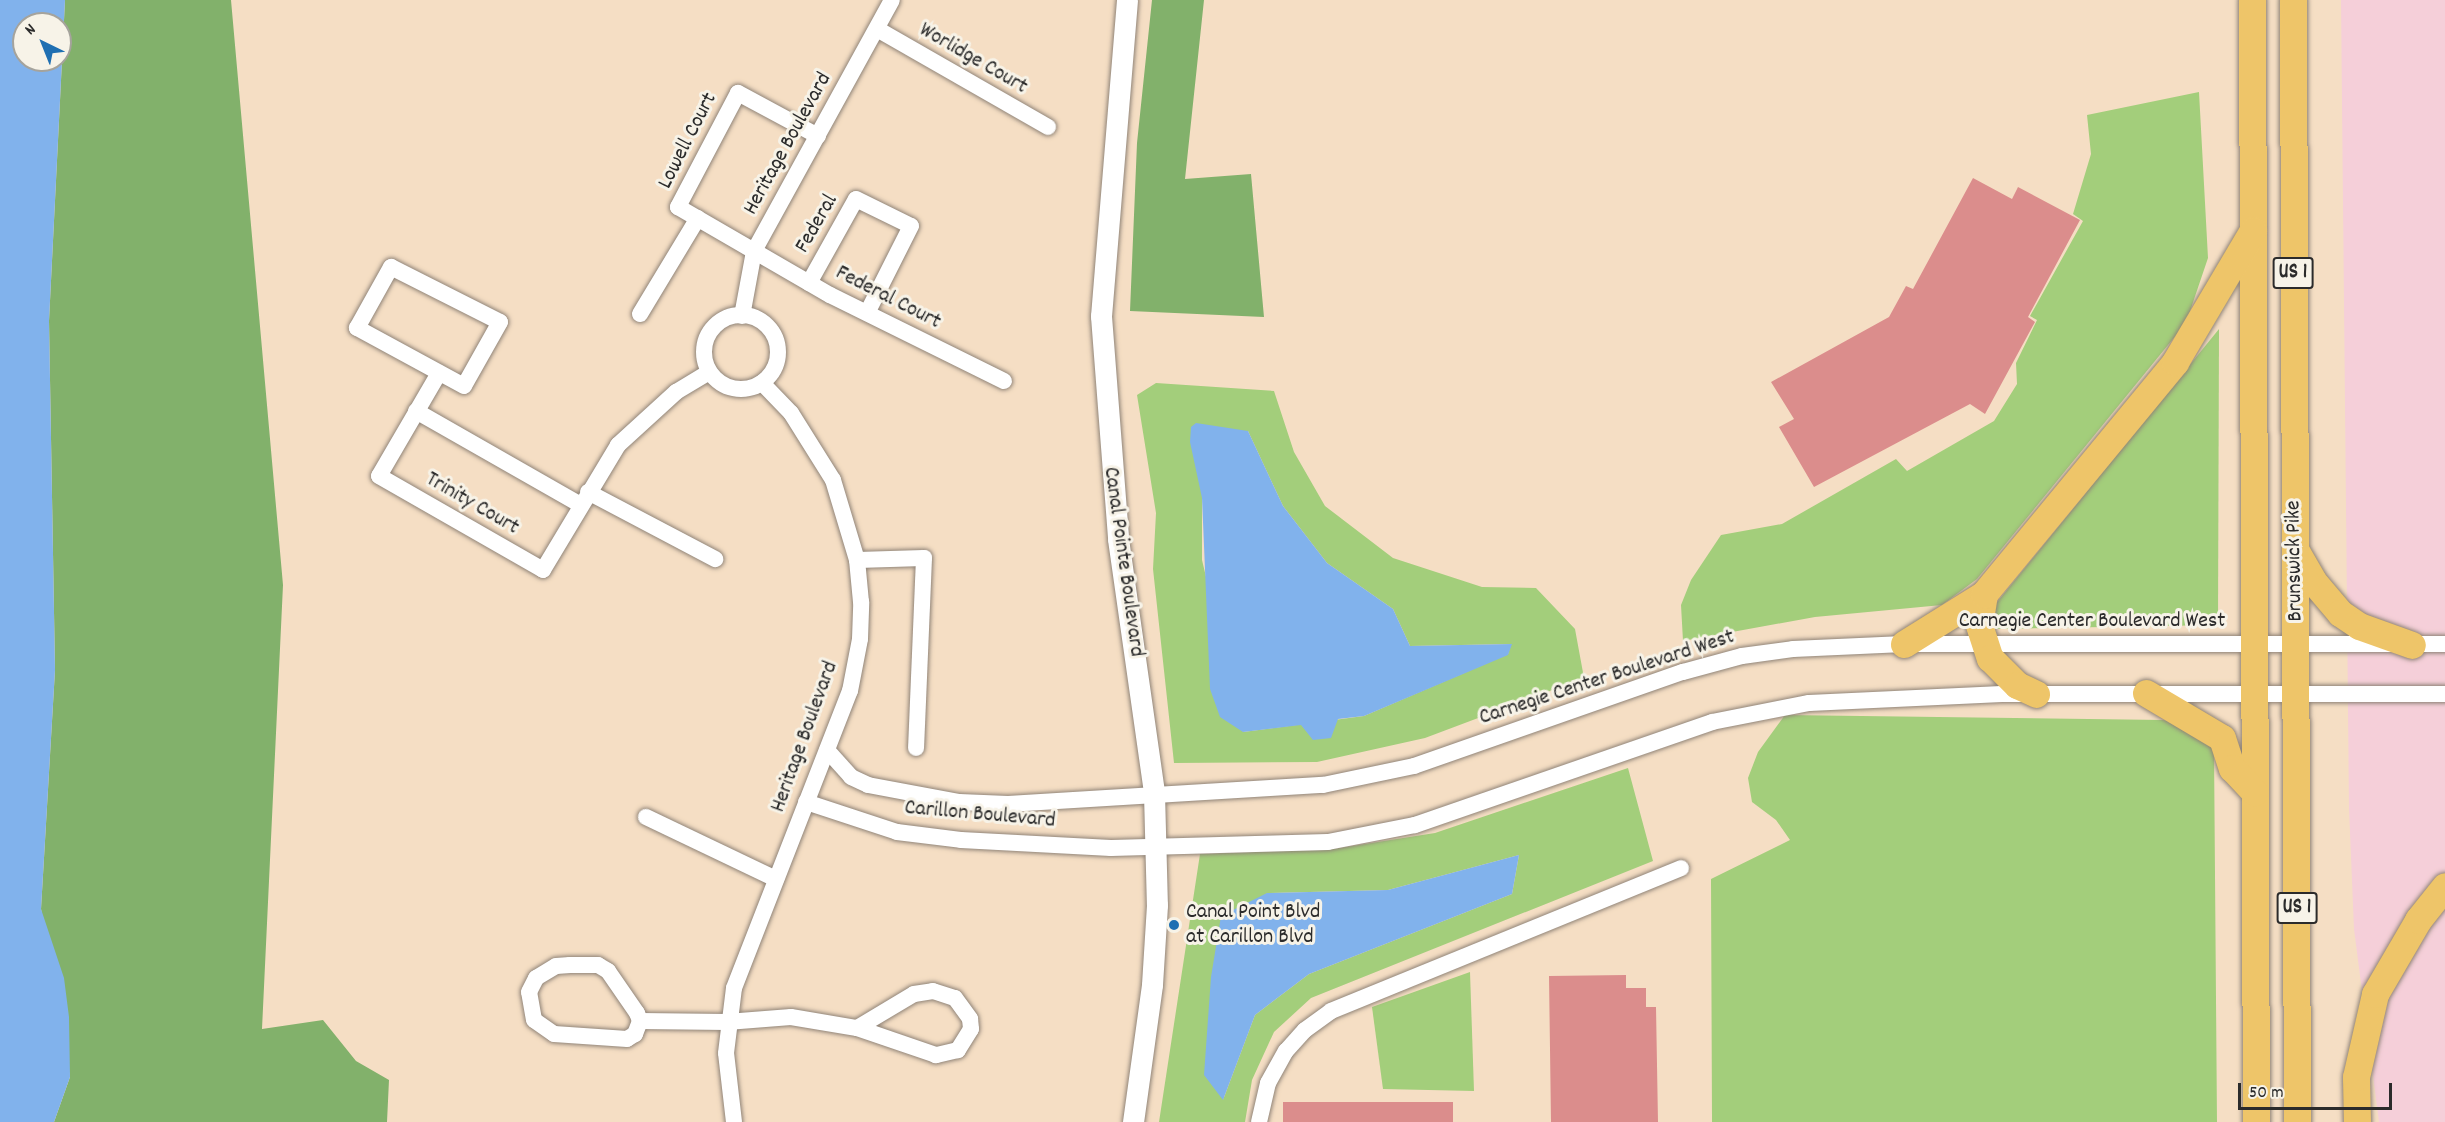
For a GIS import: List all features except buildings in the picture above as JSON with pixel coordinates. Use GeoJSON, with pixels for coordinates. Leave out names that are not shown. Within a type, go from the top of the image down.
{"type":"FeatureCollection","features":[{"type":"Feature","properties":{"kind":"highway","name":"Brunswick Pike"},"geometry":{"type":"LineString","coordinates":[[2252,0],[2252,643],[2256,1122]]}},
{"type":"Feature","properties":{"kind":"highway","name":"Brunswick Pike"},"geometry":{"type":"LineString","coordinates":[[2293,0],[2297,1122]]}},
{"type":"Feature","properties":{"kind":"highway"},"geometry":{"type":"LineString","coordinates":[[1904,644],[1984,594],[2175,362],[2253,231]]}},
{"type":"Feature","properties":{"kind":"highway"},"geometry":{"type":"LineString","coordinates":[[2294,547],[2313,581],[2340,612],[2359,626],[2412,645]]}},
{"type":"Feature","properties":{"kind":"highway"},"geometry":{"type":"LineString","coordinates":[[1984,594],[1979,625],[1984,646],[1998,669],[2036,694]]}},
{"type":"Feature","properties":{"kind":"highway"},"geometry":{"type":"LineString","coordinates":[[2146,693],[2222,738],[2232,768],[2254,792]]}},
{"type":"Feature","properties":{"kind":"highway"},"geometry":{"type":"LineString","coordinates":[[2356,1122],[2356,1077],[2375,994],[2418,920],[2445,886]]}},
{"type":"Feature","properties":{"kind":"street","name":"Heritage Boulevard"},"geometry":{"type":"LineString","coordinates":[[742,316],[754,251],[892,0]]}},
{"type":"Feature","properties":{"kind":"street","name":"Canal Pointe Boulevard"},"geometry":{"type":"LineString","coordinates":[[1127,0],[1102,275],[1102,353],[1118,539],[1154,793],[1152,985],[1133,1122]]}},
{"type":"Feature","properties":{"kind":"street","name":"Worlidge Court"},"geometry":{"type":"LineString","coordinates":[[876,29],[1048,127]]}},
{"type":"Feature","properties":{"kind":"street","name":"Lowell Court"},"geometry":{"type":"LineString","coordinates":[[754,251],[678,207],[738,93],[818,136]]}},
{"type":"Feature","properties":{"kind":"street","name":"Federal"},"geometry":{"type":"LineString","coordinates":[[809,283],[856,199],[911,226],[867,313]]}},
{"type":"Feature","properties":{"kind":"street","name":"Lowell Court"},"geometry":{"type":"LineString","coordinates":[[640,314],[698,218]]}},
{"type":"Feature","properties":{"kind":"street","name":"Federal Court"},"geometry":{"type":"LineString","coordinates":[[754,251],[809,283],[1004,381]]}},
{"type":"Feature","properties":{"kind":"street"},"geometry":{"type":"LineString","coordinates":[[391,267],[500,322],[464,386],[439,373],[357,328],[391,267]]}},
{"type":"Feature","properties":{"kind":"street"},"geometry":{"type":"LineString","coordinates":[[742,316],[763,322],[777,346],[777,360],[762,383],[747,389],[732,389],[709,372],[703,350],[708,335],[728,317],[742,316]]}},
{"type":"Feature","properties":{"kind":"street","name":"Trinity Court"},"geometry":{"type":"LineString","coordinates":[[439,373],[379,476],[543,570],[618,446],[642,420],[709,372]]}},
{"type":"Feature","properties":{"kind":"street","name":"Heritage Boulevard"},"geometry":{"type":"LineString","coordinates":[[734,1122],[726,1053],[727,1022],[734,988],[850,691],[860,639],[857,560],[833,480],[797,422],[762,383]]}},
{"type":"Feature","properties":{"kind":"street"},"geometry":{"type":"LineString","coordinates":[[416,411],[584,499],[715,559]]}},
{"type":"Feature","properties":{"kind":"street"},"geometry":{"type":"LineString","coordinates":[[857,560],[924,558],[916,748]]}},
{"type":"Feature","properties":{"kind":"street","name":"Carnegie Center Boulevard West"},"geometry":{"type":"LineString","coordinates":[[1154,793],[1323,785],[1369,778],[1742,656],[1793,649],[1904,644],[1984,646],[2296,642],[2445,644]]}},
{"type":"Feature","properties":{"kind":"street"},"geometry":{"type":"LineString","coordinates":[[1155,845],[1328,842],[1372,836],[1414,825],[1712,722],[1765,709],[1841,701],[2036,694],[2445,694]]}},
{"type":"Feature","properties":{"kind":"street","name":"Carillon Boulevard"},"geometry":{"type":"LineString","coordinates":[[826,750],[851,777],[868,785],[959,802],[1008,804],[1154,793]]}},
{"type":"Feature","properties":{"kind":"street","name":"Carillon Boulevard"},"geometry":{"type":"LineString","coordinates":[[806,802],[897,832],[962,840],[1111,848],[1155,845]]}},
{"type":"Feature","properties":{"kind":"street"},"geometry":{"type":"LineString","coordinates":[[646,817],[776,879]]}},
{"type":"Feature","properties":{"kind":"street"},"geometry":{"type":"LineString","coordinates":[[1258,1122],[1268,1083],[1286,1051],[1305,1030],[1331,1011],[1681,867]]}},
{"type":"Feature","properties":{"kind":"street"},"geometry":{"type":"LineString","coordinates":[[598,965],[608,971],[640,1021],[635,1034],[627,1039],[554,1034],[534,1020],[529,993],[536,978],[556,966],[598,965]]}},
{"type":"Feature","properties":{"kind":"street"},"geometry":{"type":"LineString","coordinates":[[640,1021],[727,1022],[791,1017],[857,1028],[936,1055],[958,1050],[971,1029],[963,1005],[933,991],[915,994],[857,1028]]}},
{"type":"Feature","properties":{"kind":"shaded area"},"geometry":{"type":"Polygon","coordinates":[[[2341,0],[2445,0],[2445,1122],[2379,1122],[2354,929],[2349,808],[2341,0]]]}},
{"type":"Feature","properties":{"kind":"green space"},"geometry":{"type":"Polygon","coordinates":[[[65,0],[231,0],[283,585],[262,1029],[323,1020],[356,1061],[389,1080],[387,1122],[54,1122],[70,1077],[41,909],[55,670],[49,321],[61,72],[72,72],[72,12],[64,12],[65,0]]]}},
{"type":"Feature","properties":{"kind":"green space"},"geometry":{"type":"Polygon","coordinates":[[[1152,0],[1204,0],[1185,179],[1251,174],[1264,317],[1130,311],[1137,143],[1152,0]]]}},
{"type":"Feature","properties":{"kind":"green space"},"geometry":{"type":"Polygon","coordinates":[[[2199,92],[2208,258],[2186,323],[1977,579],[1942,605],[1815,617],[1683,641],[1681,605],[1691,580],[1721,535],[1782,524],[1896,459],[1907,471],[1994,421],[2017,384],[2016,363],[2037,320],[2030,316],[2083,221],[2073,214],[2091,154],[2087,115],[2199,92]]]}},
{"type":"Feature","properties":{"kind":"green space"},"geometry":{"type":"Polygon","coordinates":[[[2219,329],[2218,625],[1993,629],[1994,606],[2219,329]]]}},
{"type":"Feature","properties":{"kind":"green space"},"geometry":{"type":"Polygon","coordinates":[[[1156,383],[1274,391],[1294,452],[1325,506],[1393,558],[1482,587],[1536,588],[1575,629],[1584,678],[1425,738],[1317,762],[1174,763],[1153,569],[1156,513],[1137,395],[1156,383]],[[1248,431],[1202,498],[1202,560],[1243,732],[1364,716],[1508,654],[1511,644],[1410,646],[1393,609],[1327,563],[1283,506],[1248,431]]]}},
{"type":"Feature","properties":{"kind":"green space"},"geometry":{"type":"Polygon","coordinates":[[[1785,715],[2163,720],[2185,724],[2214,749],[2217,1122],[1712,1122],[1711,879],[1790,840],[1776,820],[1752,802],[1748,778],[1758,752],[1785,715]]]}},
{"type":"Feature","properties":{"kind":"green space"},"geometry":{"type":"Polygon","coordinates":[[[1628,768],[1653,861],[1311,998],[1274,1032],[1252,1080],[1245,1122],[1159,1122],[1200,854],[1333,849],[1435,833],[1628,768]],[[1519,855],[1388,890],[1267,893],[1223,1100],[1255,1015],[1309,974],[1512,894],[1519,855]]]}},
{"type":"Feature","properties":{"kind":"green space"},"geometry":{"type":"Polygon","coordinates":[[[1470,972],[1474,1091],[1383,1089],[1372,1007],[1470,972]]]}},
{"type":"Feature","properties":{"kind":"water"},"geometry":{"type":"Polygon","coordinates":[[[0,0],[65,0],[64,12],[12,12],[12,72],[61,72],[49,321],[55,670],[41,909],[64,978],[69,1017],[70,1077],[54,1122],[0,1122],[0,0]]]}},
{"type":"Feature","properties":{"kind":"water"},"geometry":{"type":"Polygon","coordinates":[[[1196,423],[1248,431],[1283,506],[1327,563],[1393,609],[1410,646],[1512,644],[1508,655],[1364,716],[1338,719],[1331,738],[1313,740],[1301,725],[1243,732],[1220,717],[1210,689],[1202,498],[1190,442],[1191,427],[1196,423]]]}},
{"type":"Feature","properties":{"kind":"water"},"geometry":{"type":"Polygon","coordinates":[[[1519,855],[1512,894],[1309,974],[1255,1015],[1223,1100],[1204,1075],[1211,977],[1221,916],[1267,893],[1388,890],[1519,855]]]}},
{"type":"Feature","properties":{"kind":"place","name":"Canal Point Blvd at Carillon Blvd"},"geometry":{"type":"Point","coordinates":[1174,925]}}]}
